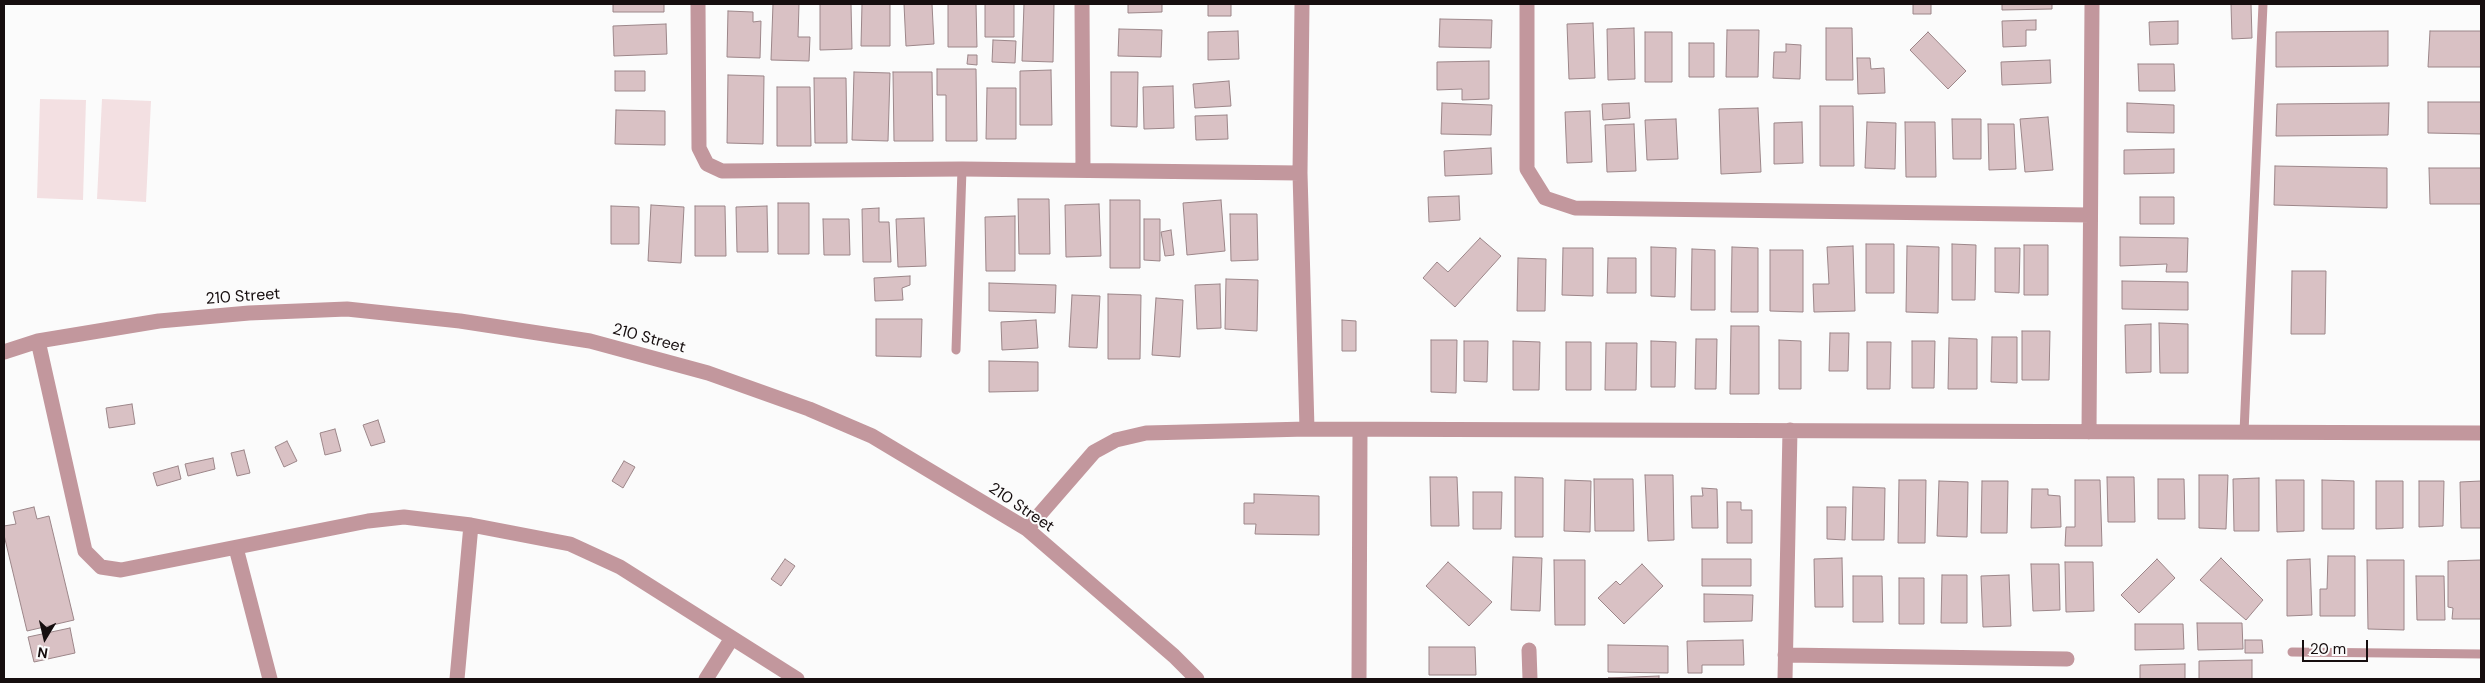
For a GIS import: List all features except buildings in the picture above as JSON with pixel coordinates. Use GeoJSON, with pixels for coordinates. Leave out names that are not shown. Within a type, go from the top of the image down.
{"type":"FeatureCollection","features":[{"type":"Feature","properties":{"kind":"street"},"geometry":{"type":"LineString","coordinates":[[698,4],[699,148],[707,164],[722,171],[962,169],[1300,173]]}},
{"type":"Feature","properties":{"kind":"street"},"geometry":{"type":"LineString","coordinates":[[1082,4],[1083,170]]}},
{"type":"Feature","properties":{"kind":"street"},"geometry":{"type":"LineString","coordinates":[[1302,4],[1300,173],[1307,429]]}},
{"type":"Feature","properties":{"kind":"street"},"geometry":{"type":"LineString","coordinates":[[1527,4],[1528,169],[1545,198],[1575,208],[2090,215]]}},
{"type":"Feature","properties":{"kind":"street"},"geometry":{"type":"LineString","coordinates":[[2089,432],[2092,4]]}},
{"type":"Feature","properties":{"kind":"street","name":"210 Street"},"geometry":{"type":"LineString","coordinates":[[4,352],[38,341],[159,321],[249,313],[347,309],[460,321],[590,341],[708,373],[863,432],[1027,529],[1174,656],[1197,679]]}},
{"type":"Feature","properties":{"kind":"street"},"geometry":{"type":"LineString","coordinates":[[38,341],[85,551],[101,567],[121,570],[368,520],[404,517],[471,525],[570,544],[620,567],[797,679]]}},
{"type":"Feature","properties":{"kind":"street"},"geometry":{"type":"LineString","coordinates":[[1027,529],[1094,452],[1116,440],[1146,433],[1307,429],[2481,434]]}},
{"type":"Feature","properties":{"kind":"street"},"geometry":{"type":"LineString","coordinates":[[1359,679],[1360,430]]}},
{"type":"Feature","properties":{"kind":"street"},"geometry":{"type":"LineString","coordinates":[[1785,679],[1790,430]]}},
{"type":"Feature","properties":{"kind":"street"},"geometry":{"type":"LineString","coordinates":[[457,679],[471,525]]}},
{"type":"Feature","properties":{"kind":"street"},"geometry":{"type":"LineString","coordinates":[[236,548],[270,679]]}},
{"type":"Feature","properties":{"kind":"street"},"geometry":{"type":"LineString","coordinates":[[706,679],[732,638]]}},
{"type":"Feature","properties":{"kind":"street"},"geometry":{"type":"LineString","coordinates":[[1530,650],[1530,679]]}},
{"type":"Feature","properties":{"kind":"street"},"geometry":{"type":"LineString","coordinates":[[1785,655],[2067,659]]}},
{"type":"Feature","properties":{"kind":"lane"},"geometry":{"type":"LineString","coordinates":[[2244,432],[2263,4]]}},
{"type":"Feature","properties":{"kind":"lane"},"geometry":{"type":"LineString","coordinates":[[956,350],[962,169]]}},
{"type":"Feature","properties":{"kind":"lane"},"geometry":{"type":"LineString","coordinates":[[2292,652],[2481,654]]}},
{"type":"Feature","properties":{"kind":"shaded area"},"geometry":{"type":"Polygon","coordinates":[[[40,99],[86,100],[83,200],[37,198],[40,99]]]}},
{"type":"Feature","properties":{"kind":"shaded area"},"geometry":{"type":"Polygon","coordinates":[[[102,99],[151,101],[146,202],[97,199],[102,99]]]}}]}
